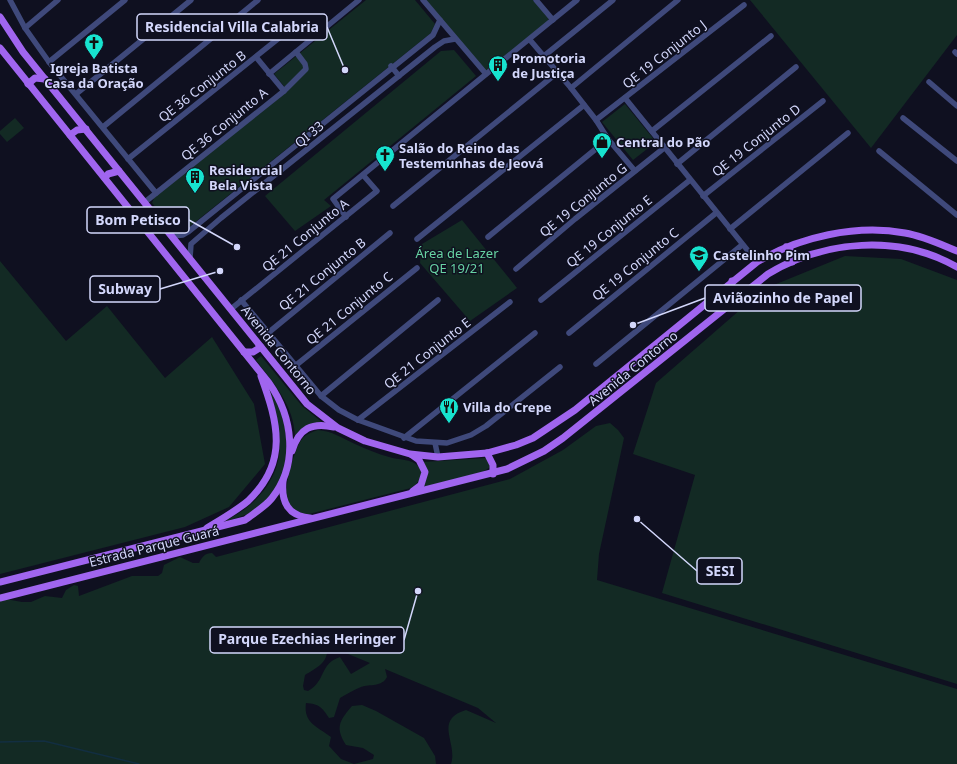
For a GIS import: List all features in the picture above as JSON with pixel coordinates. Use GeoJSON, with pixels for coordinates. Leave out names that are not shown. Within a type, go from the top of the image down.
{"type":"FeatureCollection","features":[{"type":"Feature","properties":{"kind":"main road","name":"Avenida Contorno"},"geometry":{"type":"LineString","coordinates":[[0,17],[23,52],[307,404],[338,428],[364,441],[410,454],[438,457],[487,453],[516,445],[551,427],[575,410],[757,262],[807,240],[838,234],[879,231],[912,234],[957,251]]}},
{"type":"Feature","properties":{"kind":"main road"},"geometry":{"type":"LineString","coordinates":[[0,48],[70,136],[106,178],[277,393],[290,432],[290,457]]}},
{"type":"Feature","properties":{"kind":"main road"},"geometry":{"type":"LineString","coordinates":[[28,84],[35,78],[45,79]]}},
{"type":"Feature","properties":{"kind":"main road"},"geometry":{"type":"LineString","coordinates":[[70,136],[77,130],[86,129]]}},
{"type":"Feature","properties":{"kind":"main road"},"geometry":{"type":"LineString","coordinates":[[106,178],[108,174],[120,171]]}},
{"type":"Feature","properties":{"kind":"main road","name":"Avenida Contorno"},"geometry":{"type":"LineString","coordinates":[[314,518],[493,474],[526,461],[563,438],[768,274],[792,262],[837,248],[873,245],[919,252],[957,267]]}},
{"type":"Feature","properties":{"kind":"main road"},"geometry":{"type":"LineString","coordinates":[[786,248],[792,252],[792,262]]}},
{"type":"Feature","properties":{"kind":"main road"},"geometry":{"type":"LineString","coordinates":[[732,281],[732,291],[734,294],[740,295]]}},
{"type":"Feature","properties":{"kind":"main road"},"geometry":{"type":"LineString","coordinates":[[244,352],[253,352],[261,347]]}},
{"type":"Feature","properties":{"kind":"main road"},"geometry":{"type":"LineString","coordinates":[[203,531],[246,502],[260,488],[269,475],[277,445],[277,432],[272,406],[259,370]]}},
{"type":"Feature","properties":{"kind":"main road"},"geometry":{"type":"LineString","coordinates":[[314,518],[302,517],[293,513],[287,508],[283,500],[283,479],[295,443],[300,434],[308,428],[320,424],[338,428]]}},
{"type":"Feature","properties":{"kind":"main road"},"geometry":{"type":"LineString","coordinates":[[487,453],[493,465],[493,474]]}},
{"type":"Feature","properties":{"kind":"main road"},"geometry":{"type":"LineString","coordinates":[[410,454],[419,460],[425,472],[421,485],[412,493]]}},
{"type":"Feature","properties":{"kind":"main road","name":"Estrada Parque Guará"},"geometry":{"type":"LineString","coordinates":[[0,582],[246,520],[272,498],[283,479]]}},
{"type":"Feature","properties":{"kind":"main road","name":"Estrada Parque Guará"},"geometry":{"type":"LineString","coordinates":[[0,598],[314,518]]}},
{"type":"Feature","properties":{"kind":"street"},"geometry":{"type":"LineString","coordinates":[[10,0],[25,28],[49,62],[156,193]]}},
{"type":"Feature","properties":{"kind":"street"},"geometry":{"type":"LineString","coordinates":[[25,28],[58,0]]}},
{"type":"Feature","properties":{"kind":"street"},"geometry":{"type":"LineString","coordinates":[[49,62],[125,0]]}},
{"type":"Feature","properties":{"kind":"street"},"geometry":{"type":"LineString","coordinates":[[76,94],[192,0]]}},
{"type":"Feature","properties":{"kind":"street"},"geometry":{"type":"LineString","coordinates":[[103,127],[258,0]]}},
{"type":"Feature","properties":{"kind":"street"},"geometry":{"type":"LineString","coordinates":[[269,74],[359,0]]}},
{"type":"Feature","properties":{"kind":"street"},"geometry":{"type":"LineString","coordinates":[[423,0],[486,74]]}},
{"type":"Feature","properties":{"kind":"street"},"geometry":{"type":"LineString","coordinates":[[536,0],[553,20]]}},
{"type":"Feature","properties":{"kind":"street"},"geometry":{"type":"LineString","coordinates":[[346,217],[333,199],[530,40],[577,0]]}},
{"type":"Feature","properties":{"kind":"street"},"geometry":{"type":"LineString","coordinates":[[544,56],[614,0]]}},
{"type":"Feature","properties":{"kind":"street"},"geometry":{"type":"LineString","coordinates":[[571,88],[678,0]]}},
{"type":"Feature","properties":{"kind":"street","name":"QE 19 Conjunto J"},"geometry":{"type":"LineString","coordinates":[[596,120],[744,5]]}},
{"type":"Feature","properties":{"kind":"street","name":"QI 33"},"geometry":{"type":"LineString","coordinates":[[172,236],[186,234],[215,211],[391,66],[433,34],[440,20]]}},
{"type":"Feature","properties":{"kind":"street","name":"QE 36 Conjunto B"},"geometry":{"type":"LineString","coordinates":[[128,158],[289,30]]}},
{"type":"Feature","properties":{"kind":"street"},"geometry":{"type":"LineString","coordinates":[[652,131],[771,36]]}},
{"type":"Feature","properties":{"kind":"street","name":"QI 33"},"geometry":{"type":"LineString","coordinates":[[190,258],[191,244],[220,218],[434,46],[444,41],[455,39]]}},
{"type":"Feature","properties":{"kind":"street"},"geometry":{"type":"LineString","coordinates":[[530,40],[584,104],[608,139],[635,171]]}},
{"type":"Feature","properties":{"kind":"street"},"geometry":{"type":"LineString","coordinates":[[284,90],[306,69],[305,64],[296,52]]}},
{"type":"Feature","properties":{"kind":"street","name":"QE 36 Conjunto A"},"geometry":{"type":"LineString","coordinates":[[145,202],[284,90],[256,57]]}},
{"type":"Feature","properties":{"kind":"street"},"geometry":{"type":"LineString","coordinates":[[391,66],[398,76]]}},
{"type":"Feature","properties":{"kind":"street"},"geometry":{"type":"LineString","coordinates":[[677,164],[796,67]]}},
{"type":"Feature","properties":{"kind":"street"},"geometry":{"type":"LineString","coordinates":[[393,206],[558,72]]}},
{"type":"Feature","properties":{"kind":"street"},"geometry":{"type":"LineString","coordinates":[[929,82],[957,106]]}},
{"type":"Feature","properties":{"kind":"street"},"geometry":{"type":"LineString","coordinates":[[625,98],[716,213],[757,262]]}},
{"type":"Feature","properties":{"kind":"street","name":"QE 19 Conjunto D"},"geometry":{"type":"LineString","coordinates":[[703,196],[823,101]]}},
{"type":"Feature","properties":{"kind":"street"},"geometry":{"type":"LineString","coordinates":[[417,239],[584,104]]}},
{"type":"Feature","properties":{"kind":"street"},"geometry":{"type":"LineString","coordinates":[[903,118],[957,161]]}},
{"type":"Feature","properties":{"kind":"street"},"geometry":{"type":"LineString","coordinates":[[730,229],[848,133]]}},
{"type":"Feature","properties":{"kind":"street"},"geometry":{"type":"LineString","coordinates":[[488,237],[608,139]]}},
{"type":"Feature","properties":{"kind":"street","name":"QE 19 Conjunto G"},"geometry":{"type":"LineString","coordinates":[[516,269],[664,148]]}},
{"type":"Feature","properties":{"kind":"street"},"geometry":{"type":"LineString","coordinates":[[879,151],[957,214]]}},
{"type":"Feature","properties":{"kind":"street","name":"QE 21 Conjunto A"},"geometry":{"type":"LineString","coordinates":[[231,309],[377,191],[364,174]]}},
{"type":"Feature","properties":{"kind":"street","name":"QE 19 Conjunto E"},"geometry":{"type":"LineString","coordinates":[[541,300],[690,180]]}},
{"type":"Feature","properties":{"kind":"street"},"geometry":{"type":"LineString","coordinates":[[215,211],[220,218]]}},
{"type":"Feature","properties":{"kind":"street","name":"QE 19 Conjunto C"},"geometry":{"type":"LineString","coordinates":[[569,333],[716,213]]}},
{"type":"Feature","properties":{"kind":"street","name":"QE 21 Conjunto B"},"geometry":{"type":"LineString","coordinates":[[268,333],[390,233]]}},
{"type":"Feature","properties":{"kind":"street"},"geometry":{"type":"LineString","coordinates":[[596,364],[742,245]]}},
{"type":"Feature","properties":{"kind":"street","name":"QE 21 Conjunto C"},"geometry":{"type":"LineString","coordinates":[[295,366],[417,268]]}},
{"type":"Feature","properties":{"kind":"street"},"geometry":{"type":"LineString","coordinates":[[241,300],[321,396],[358,420],[404,438],[435,443],[457,440],[471,435],[486,426],[560,367]]}},
{"type":"Feature","properties":{"kind":"street"},"geometry":{"type":"LineString","coordinates":[[321,396],[438,300]]}},
{"type":"Feature","properties":{"kind":"street","name":"QE 21 Conjunto E"},"geometry":{"type":"LineString","coordinates":[[358,420],[510,302]]}},
{"type":"Feature","properties":{"kind":"street"},"geometry":{"type":"LineString","coordinates":[[404,438],[535,333]]}},
{"type":"Feature","properties":{"kind":"street"},"geometry":{"type":"LineString","coordinates":[[435,443],[438,457]]}},
{"type":"Feature","properties":{"kind":"green space"},"geometry":{"type":"Polygon","coordinates":[[[366,0],[415,0],[435,24],[431,33],[189,227],[180,232],[174,229],[152,203],[154,198],[288,91],[274,74],[366,0]]]}},
{"type":"Feature","properties":{"kind":"green space"},"geometry":{"type":"Polygon","coordinates":[[[424,0],[533,0],[548,18],[548,23],[489,71],[481,70],[424,0]]]}},
{"type":"Feature","properties":{"kind":"green space"},"geometry":{"type":"Polygon","coordinates":[[[750,0],[957,0],[957,35],[871,148],[750,0]]]}},
{"type":"Feature","properties":{"kind":"green space"},"geometry":{"type":"Polygon","coordinates":[[[454,50],[476,76],[324,200],[331,206],[295,231],[265,196],[441,51],[454,50]]]}},
{"type":"Feature","properties":{"kind":"green space"},"geometry":{"type":"Polygon","coordinates":[[[625,104],[656,142],[633,160],[602,122],[625,104]]]}},
{"type":"Feature","properties":{"kind":"green space"},"geometry":{"type":"Polygon","coordinates":[[[15,118],[24,128],[7,142],[0,134],[0,131],[15,118]]]}},
{"type":"Feature","properties":{"kind":"green space","name":"Área de Lazer QE 19/21"},"geometry":{"type":"Polygon","coordinates":[[[462,220],[517,288],[470,321],[420,263],[422,244],[462,220]]]}},
{"type":"Feature","properties":{"kind":"green space"},"geometry":{"type":"Polygon","coordinates":[[[845,256],[901,259],[957,280],[957,684],[662,593],[695,475],[633,454],[656,383],[764,289],[845,256]]]}},
{"type":"Feature","properties":{"kind":"green space"},"geometry":{"type":"Polygon","coordinates":[[[0,261],[66,341],[107,306],[165,378],[212,337],[254,404],[265,464],[229,507],[185,527],[0,574],[0,261]]]}},
{"type":"Feature","properties":{"kind":"green space"},"geometry":{"type":"Polygon","coordinates":[[[261,356],[302,406],[323,423],[295,437],[294,425],[287,405],[276,386],[256,360],[261,356]]]}},
{"type":"Feature","properties":{"kind":"green space"},"geometry":{"type":"Polygon","coordinates":[[[268,389],[282,416],[286,432],[285,464],[273,493],[263,505],[249,513],[224,522],[247,508],[263,492],[272,478],[277,465],[280,451],[280,436],[268,389]]]}},
{"type":"Feature","properties":{"kind":"green space"},"geometry":{"type":"Polygon","coordinates":[[[610,423],[624,438],[599,554],[597,580],[957,689],[957,764],[451,764],[452,748],[449,726],[451,720],[456,714],[466,710],[496,723],[478,708],[385,669],[387,677],[379,684],[361,687],[340,698],[334,717],[329,718],[320,707],[314,704],[306,703],[307,716],[309,720],[331,737],[329,746],[341,759],[354,764],[0,764],[0,598],[31,602],[45,596],[62,598],[66,590],[74,585],[78,586],[79,596],[132,576],[158,576],[162,573],[164,565],[180,557],[193,563],[199,563],[207,554],[212,553],[216,557],[510,479],[563,450],[596,426],[610,423]],[[326,645],[327,655],[325,660],[318,667],[305,675],[303,686],[304,690],[308,691],[314,687],[329,664],[333,660],[340,657],[351,674],[370,663],[326,645]]]}},
{"type":"Feature","properties":{"kind":"green space"},"geometry":{"type":"Polygon","coordinates":[[[318,430],[332,433],[359,446],[381,454],[412,462],[420,469],[420,478],[411,488],[309,514],[298,514],[287,502],[286,496],[290,470],[296,451],[302,439],[307,434],[318,430]]]}},
{"type":"Feature","properties":{"kind":"green space"},"geometry":{"type":"Polygon","coordinates":[[[486,458],[489,460],[490,467],[483,472],[423,487],[428,473],[423,462],[486,458]]]}},
{"type":"Feature","properties":{"kind":"green space"},"geometry":{"type":"Polygon","coordinates":[[[362,705],[376,711],[424,738],[435,756],[436,764],[354,764],[373,759],[374,755],[363,748],[346,745],[340,734],[341,720],[352,706],[362,705]]]}},
{"type":"Feature","properties":{"kind":"waterway"},"geometry":{"type":"LineString","coordinates":[[0,742],[44,741],[139,764]]}},
{"type":"Feature","properties":{"kind":"place","name":"Igreja Batista Casa da Oração"},"geometry":{"type":"Point","coordinates":[94,60]}},
{"type":"Feature","properties":{"kind":"place","name":"Residencial Villa Calabria"},"geometry":{"type":"Point","coordinates":[345,70]}},
{"type":"Feature","properties":{"kind":"place","name":"Promotoria de Justiça"},"geometry":{"type":"Point","coordinates":[498,82]}},
{"type":"Feature","properties":{"kind":"place","name":"Central do Pão"},"geometry":{"type":"Point","coordinates":[602,159]}},
{"type":"Feature","properties":{"kind":"place","name":"Salão do Reino das Testemunhas de Jeová"},"geometry":{"type":"Point","coordinates":[385,172]}},
{"type":"Feature","properties":{"kind":"place","name":"Residencial Bela Vista"},"geometry":{"type":"Point","coordinates":[195,194]}},
{"type":"Feature","properties":{"kind":"place","name":"Bom Petisco"},"geometry":{"type":"Point","coordinates":[237,247]}},
{"type":"Feature","properties":{"kind":"place","name":"Subway"},"geometry":{"type":"Point","coordinates":[220,271]}},
{"type":"Feature","properties":{"kind":"place","name":"Castelinho Pim"},"geometry":{"type":"Point","coordinates":[699,272]}},
{"type":"Feature","properties":{"kind":"place","name":"Aviãozinho de Papel"},"geometry":{"type":"Point","coordinates":[633,325]}},
{"type":"Feature","properties":{"kind":"place","name":"Villa do Crepe"},"geometry":{"type":"Point","coordinates":[449,424]}},
{"type":"Feature","properties":{"kind":"place","name":"SESI"},"geometry":{"type":"Point","coordinates":[637,519]}},
{"type":"Feature","properties":{"kind":"place","name":"Parque Ezechias Heringer"},"geometry":{"type":"Point","coordinates":[418,591]}}]}
